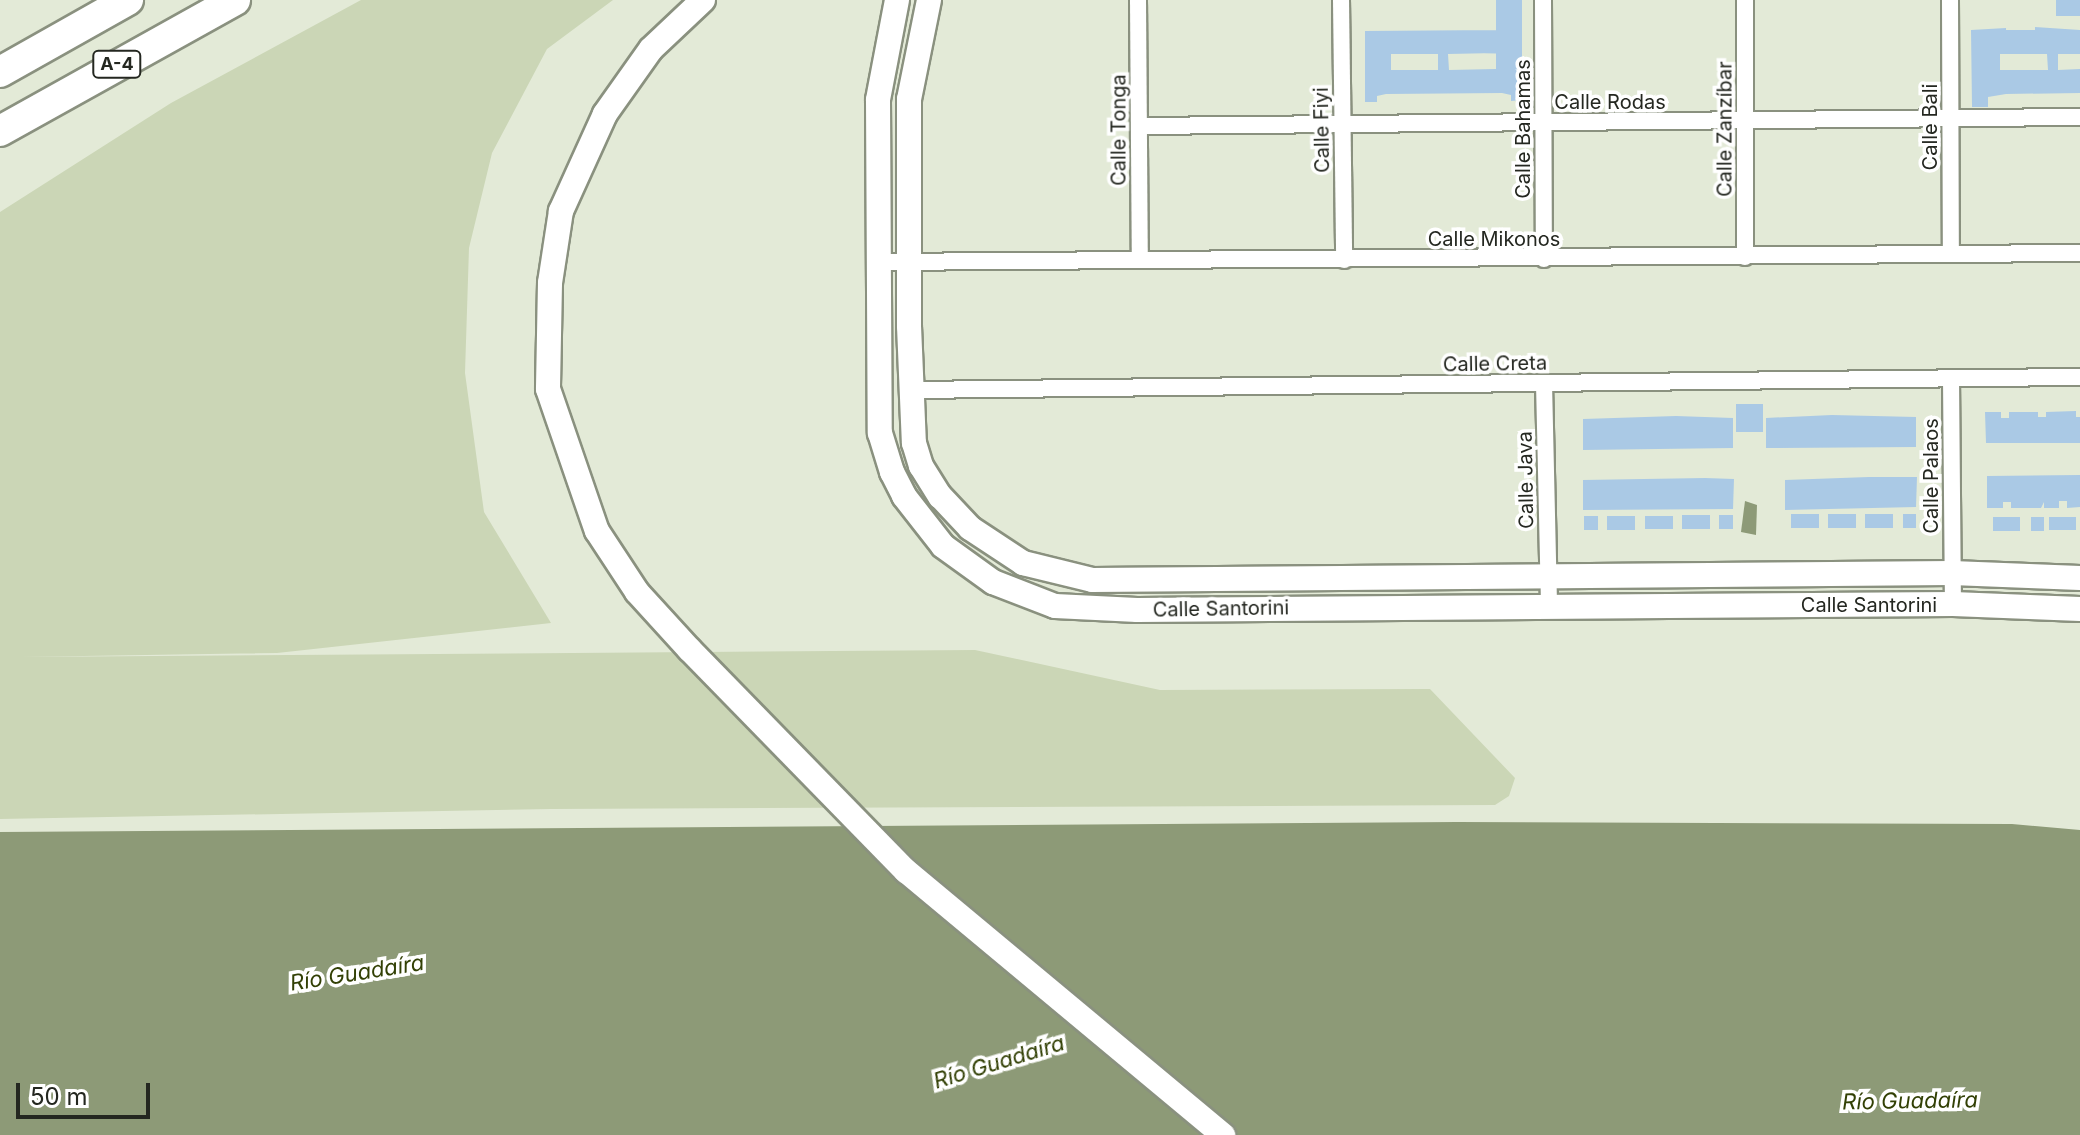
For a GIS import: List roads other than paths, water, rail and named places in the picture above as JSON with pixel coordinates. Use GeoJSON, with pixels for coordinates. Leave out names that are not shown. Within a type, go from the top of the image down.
{"type":"FeatureCollection","features":[{"type":"Feature","properties":{"kind":"highway","name":"A-4"},"geometry":{"type":"LineString","coordinates":[[0,72],[128,0]]}},
{"type":"Feature","properties":{"kind":"highway","name":"A-4"},"geometry":{"type":"LineString","coordinates":[[0,131],[235,0]]}},
{"type":"Feature","properties":{"kind":"street"},"geometry":{"type":"LineString","coordinates":[[703,0],[651,49],[605,114],[561,211],[550,283],[548,389],[597,531],[637,592],[906,871],[1223,1135]]}},
{"type":"Feature","properties":{"kind":"street","name":"Calle Santorini"},"geometry":{"type":"LineString","coordinates":[[897,0],[878,100],[880,433],[892,472],[904,496],[943,546],[993,582],[1055,606],[1137,610],[1953,604],[2080,609]]}},
{"type":"Feature","properties":{"kind":"street","name":"Calle Santorini"},"geometry":{"type":"LineString","coordinates":[[929,0],[909,99],[910,390],[914,443],[921,466],[940,496],[993,547],[1023,563],[1092,580],[1952,573],[2080,578]]}},
{"type":"Feature","properties":{"kind":"street","name":"Calle Tonga"},"geometry":{"type":"LineString","coordinates":[[1138,0],[1140,260]]}},
{"type":"Feature","properties":{"kind":"street","name":"Calle Fiyi"},"geometry":{"type":"LineString","coordinates":[[1341,0],[1344,260]]}},
{"type":"Feature","properties":{"kind":"street","name":"Calle Bahamas"},"geometry":{"type":"LineString","coordinates":[[1543,0],[1544,259]]}},
{"type":"Feature","properties":{"kind":"street","name":"Calle Zanzíbar"},"geometry":{"type":"LineString","coordinates":[[1745,0],[1745,257]]}},
{"type":"Feature","properties":{"kind":"street","name":"Calle Bali"},"geometry":{"type":"LineString","coordinates":[[1950,0],[1951,254]]}},
{"type":"Feature","properties":{"kind":"street","name":"Calle Rodas"},"geometry":{"type":"LineString","coordinates":[[1139,126],[2080,117]]}},
{"type":"Feature","properties":{"kind":"street","name":"Calle Mikonos"},"geometry":{"type":"LineString","coordinates":[[879,262],[2080,253]]}},
{"type":"Feature","properties":{"kind":"street","name":"Calle Creta"},"geometry":{"type":"LineString","coordinates":[[910,390],[2080,377]]}},
{"type":"Feature","properties":{"kind":"street","name":"Calle Palaos"},"geometry":{"type":"LineString","coordinates":[[1951,379],[1953,604]]}},
{"type":"Feature","properties":{"kind":"street","name":"Calle Java"},"geometry":{"type":"LineString","coordinates":[[1544,383],[1549,606]]}},
{"type":"Feature","properties":{"kind":"water"},"geometry":{"type":"Polygon","coordinates":[[[1745,501],[1757,505],[1756,535],[1741,532],[1745,501]]]}},
{"type":"Feature","properties":{"kind":"water","name":"Río Guadaíra"},"geometry":{"type":"Polygon","coordinates":[[[1457,822],[2012,824],[2080,830],[2080,1135],[0,1135],[0,832],[1457,822]]]}}]}
